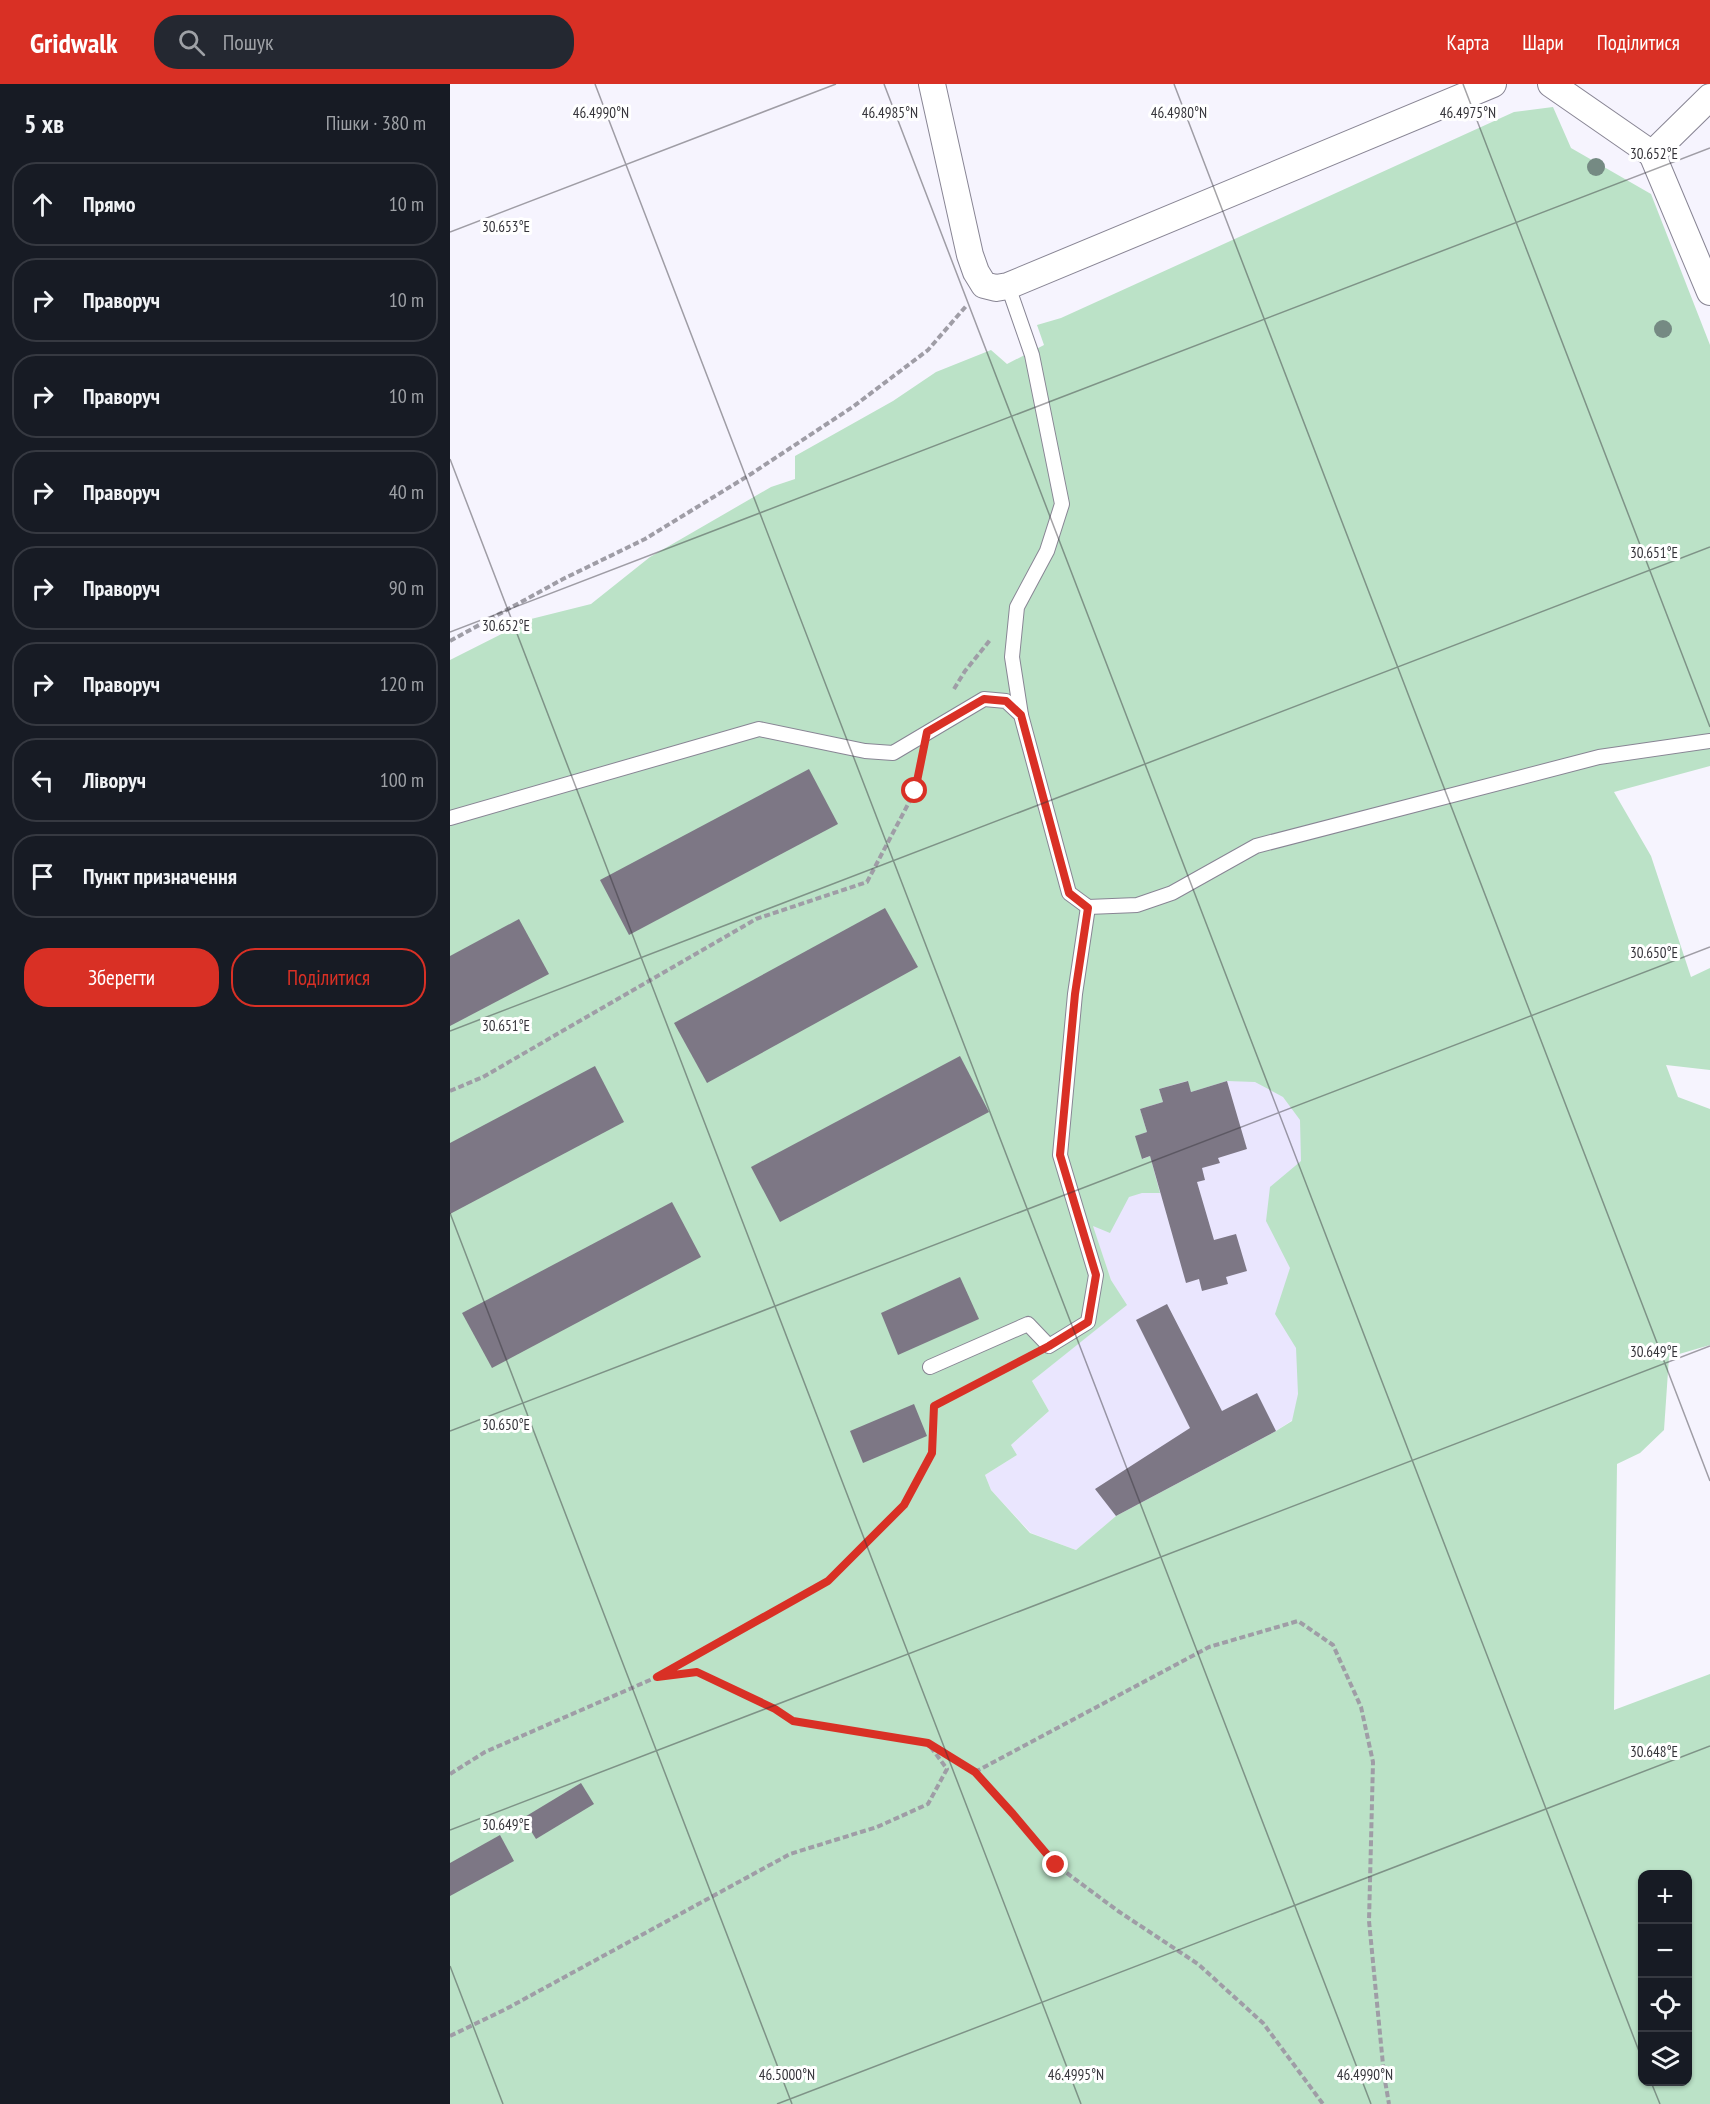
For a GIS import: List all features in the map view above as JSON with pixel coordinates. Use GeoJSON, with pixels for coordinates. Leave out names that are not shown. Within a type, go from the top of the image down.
{"type":"FeatureCollection","features":[{"type":"Feature","properties":{"kind":"street"},"geometry":{"type":"LineString","coordinates":[[932,84],[970,255],[976,272],[996,286],[1492,84]]}},
{"type":"Feature","properties":{"kind":"street"},"geometry":{"type":"LineString","coordinates":[[1551,84],[1652,154],[1710,292]]}},
{"type":"Feature","properties":{"kind":"street"},"geometry":{"type":"LineString","coordinates":[[1652,154],[1710,97]]}},
{"type":"Feature","properties":{"kind":"lane"},"geometry":{"type":"LineString","coordinates":[[996,286],[1032,354],[1062,504],[1047,551],[1017,607],[1012,657],[1021,715],[1069,893],[1088,908],[1137,905],[1172,893],[1256,846],[1599,757],[1710,741]]}},
{"type":"Feature","properties":{"kind":"lane"},"geometry":{"type":"LineString","coordinates":[[450,818],[759,729],[865,751],[893,753],[984,699],[1006,701],[1021,715]]}},
{"type":"Feature","properties":{"kind":"lane"},"geometry":{"type":"LineString","coordinates":[[930,1366],[1028,1324],[1049,1346],[1088,1322],[1096,1275],[1060,1155],[1075,994],[1088,908]]}},
{"type":"Feature","properties":{"kind":"path"},"geometry":{"type":"LineString","coordinates":[[450,641],[563,579],[645,539],[751,474],[845,412],[928,350],[996,286]]}},
{"type":"Feature","properties":{"kind":"path"},"geometry":{"type":"LineString","coordinates":[[952,691],[965,671],[1017,607]]}},
{"type":"Feature","properties":{"kind":"path"},"geometry":{"type":"LineString","coordinates":[[450,1091],[483,1077],[756,919],[867,882],[915,791],[927,732]]}},
{"type":"Feature","properties":{"kind":"path"},"geometry":{"type":"LineString","coordinates":[[450,1773],[485,1752],[657,1677],[828,1581],[904,1505],[932,1453],[934,1406],[1049,1346]]}},
{"type":"Feature","properties":{"kind":"path"},"geometry":{"type":"LineString","coordinates":[[975,1772],[1209,1647],[1298,1621],[1333,1645],[1361,1707],[1373,1762],[1369,1921],[1384,2075],[1389,2104]]}},
{"type":"Feature","properties":{"kind":"path"},"geometry":{"type":"LineString","coordinates":[[657,1677],[697,1672],[775,1709],[793,1721],[928,1743],[975,1772],[1056,1865],[1118,1911],[1198,1964],[1263,2023],[1323,2104]]}},
{"type":"Feature","properties":{"kind":"path"},"geometry":{"type":"LineString","coordinates":[[450,2036],[506,2009],[790,1854],[877,1827],[927,1804],[947,1769],[928,1743]]}},
{"type":"Feature","properties":{"kind":"shaded area"},"geometry":{"type":"Polygon","coordinates":[[[1338,999],[1337,1390],[1276,1431],[1116,1516],[1076,1550],[1031,1533],[991,1490],[985,1475],[1017,1455],[1011,1445],[1049,1411],[1032,1381],[1126,1305],[1111,1280],[1086,1206],[1096,1037],[1338,999]]]}},
{"type":"Feature","properties":{"kind":"green space"},"geometry":{"type":"Polygon","coordinates":[[[1553,107],[1571,148],[1651,194],[1710,345],[1710,766],[1614,792],[1651,856],[1691,977],[1710,968],[1710,1070],[1666,1065],[1678,1097],[1710,1109],[1710,1345],[1669,1357],[1664,1430],[1640,1453],[1617,1464],[1614,1710],[1710,1674],[1710,2104],[450,2104],[450,660],[531,619],[591,604],[650,557],[771,487],[795,479],[795,456],[893,401],[936,372],[991,350],[1007,364],[1044,345],[1037,325],[1061,318],[1514,112],[1553,107]],[[1187,1081],[1159,1089],[1163,1102],[1140,1109],[1147,1132],[1136,1136],[1143,1159],[1150,1156],[1160,1193],[1142,1193],[1129,1197],[1110,1233],[1093,1226],[1111,1280],[1127,1305],[1032,1381],[1049,1411],[1011,1445],[1017,1455],[985,1475],[991,1490],[1030,1533],[1076,1550],[1116,1516],[1292,1421],[1298,1394],[1296,1348],[1275,1314],[1290,1268],[1266,1221],[1270,1187],[1301,1161],[1300,1120],[1283,1097],[1255,1082],[1227,1081],[1191,1092],[1187,1081]]]}},
{"type":"Feature","properties":{"kind":"building"},"geometry":{"type":"Polygon","coordinates":[[[809,769],[838,824],[629,935],[600,880],[809,769]]]}},
{"type":"Feature","properties":{"kind":"building"},"geometry":{"type":"Polygon","coordinates":[[[885,908],[918,967],[707,1083],[674,1023],[885,908]]]}},
{"type":"Feature","properties":{"kind":"building"},"geometry":{"type":"Polygon","coordinates":[[[519,919],[549,974],[450,1026],[450,956],[519,919]]]}},
{"type":"Feature","properties":{"kind":"building"},"geometry":{"type":"Polygon","coordinates":[[[960,1056],[989,1112],[780,1222],[751,1167],[960,1056]]]}},
{"type":"Feature","properties":{"kind":"building"},"geometry":{"type":"Polygon","coordinates":[[[595,1066],[624,1122],[450,1214],[450,1143],[595,1066]]]}},
{"type":"Feature","properties":{"kind":"building"},"geometry":{"type":"Polygon","coordinates":[[[1188,1081],[1191,1092],[1227,1081],[1247,1149],[1218,1158],[1220,1163],[1202,1168],[1205,1180],[1197,1182],[1214,1240],[1236,1234],[1247,1271],[1226,1277],[1228,1284],[1202,1291],[1199,1279],[1186,1283],[1150,1156],[1142,1159],[1135,1136],[1147,1132],[1140,1109],[1163,1102],[1159,1089],[1188,1081]]]}},
{"type":"Feature","properties":{"kind":"building"},"geometry":{"type":"Polygon","coordinates":[[[672,1202],[701,1257],[492,1368],[462,1313],[672,1202]]]}},
{"type":"Feature","properties":{"kind":"building"},"geometry":{"type":"Polygon","coordinates":[[[960,1277],[979,1319],[898,1355],[881,1313],[960,1277]]]}},
{"type":"Feature","properties":{"kind":"building"},"geometry":{"type":"Polygon","coordinates":[[[1167,1304],[1222,1411],[1257,1393],[1276,1431],[1116,1516],[1095,1489],[1190,1428],[1136,1320],[1167,1304]]]}},
{"type":"Feature","properties":{"kind":"building"},"geometry":{"type":"Polygon","coordinates":[[[914,1404],[927,1436],[863,1463],[850,1431],[914,1404]]]}},
{"type":"Feature","properties":{"kind":"building"},"geometry":{"type":"Polygon","coordinates":[[[581,1783],[594,1804],[536,1839],[523,1818],[581,1783]]]}},
{"type":"Feature","properties":{"kind":"building"},"geometry":{"type":"Polygon","coordinates":[[[500,1835],[514,1861],[450,1896],[450,1863],[500,1835]]]}},
{"type":"Feature","properties":{"kind":"route"},"geometry":{"type":"LineString","coordinates":[[915,791],[927,732],[984,699],[1006,701],[1021,715],[1069,893],[1088,908],[1075,994],[1060,1155],[1096,1275],[1088,1322],[1049,1346],[934,1406],[932,1453],[904,1505],[828,1581],[657,1677],[697,1672],[775,1709],[793,1721],[928,1743],[975,1772],[1056,1865]]}}]}
